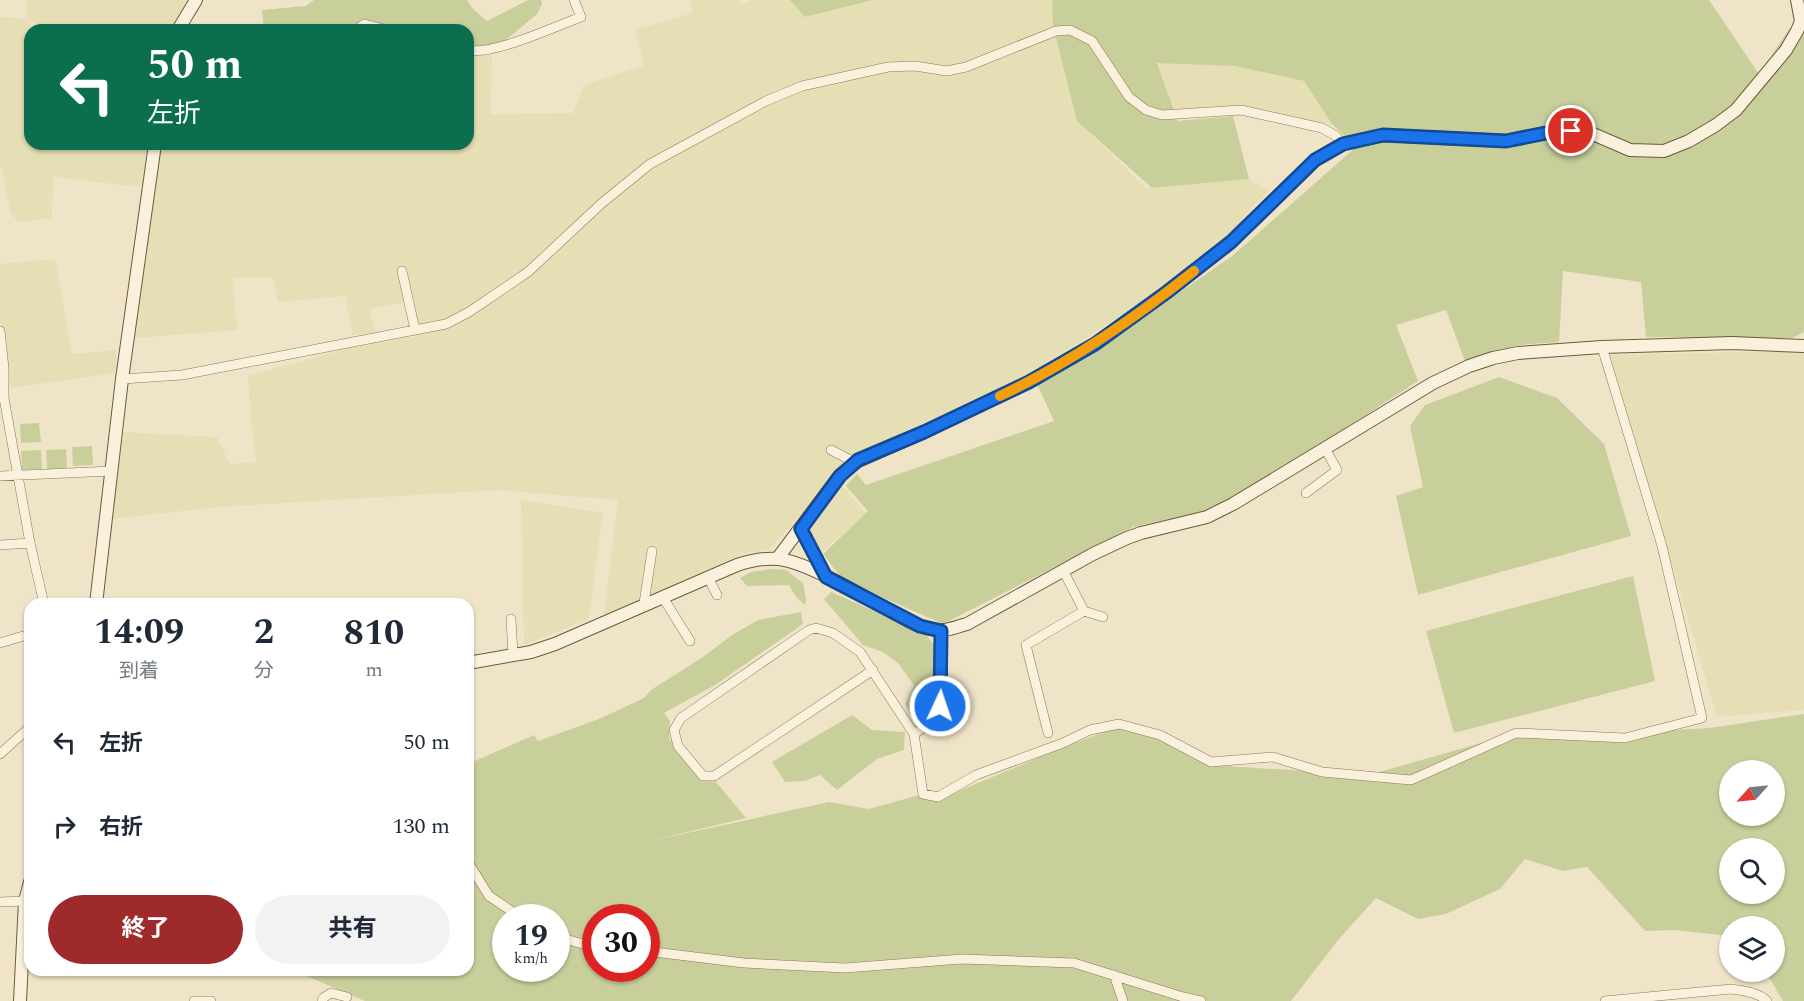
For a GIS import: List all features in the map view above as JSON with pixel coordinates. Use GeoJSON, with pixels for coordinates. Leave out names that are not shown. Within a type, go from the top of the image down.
{"type":"FeatureCollection","features":[{"type":"Feature","properties":{"kind":"street"},"geometry":{"type":"LineString","coordinates":[[182,24],[196,0]]}},
{"type":"Feature","properties":{"kind":"street"},"geometry":{"type":"LineString","coordinates":[[474,52],[495,49],[581,17],[574,0]]}},
{"type":"Feature","properties":{"kind":"street"},"geometry":{"type":"LineString","coordinates":[[777,559],[840,476],[856,463],[873,453],[924,432],[1029,382],[1095,344],[1231,242],[1315,160],[1343,144],[1383,135],[1506,141],[1556,131],[1586,131],[1630,150],[1664,151],[1689,141],[1716,126],[1736,110],[1786,50],[1802,19],[1797,0]]}},
{"type":"Feature","properties":{"kind":"street"},"geometry":{"type":"LineString","coordinates":[[122,379],[183,375],[446,324],[470,312],[545,259],[602,203],[650,164],[766,101],[802,86],[888,67],[915,66],[947,71],[966,67],[1056,31],[1070,30],[1092,41],[1129,97],[1146,110],[1162,115],[1241,110],[1322,128],[1336,136],[1343,144]]}},
{"type":"Feature","properties":{"kind":"street"},"geometry":{"type":"LineString","coordinates":[[97,598],[122,379],[154,150]]}},
{"type":"Feature","properties":{"kind":"street"},"geometry":{"type":"LineString","coordinates":[[402,271],[416,330]]}},
{"type":"Feature","properties":{"kind":"street"},"geometry":{"type":"LineString","coordinates":[[0,331],[4,398],[30,543],[43,598]]}},
{"type":"Feature","properties":{"kind":"street"},"geometry":{"type":"LineString","coordinates":[[474,662],[555,644],[644,603],[746,562],[777,559],[826,577],[920,626],[941,631],[967,624],[1093,554],[1127,538],[1141,532],[1206,517],[1233,504],[1326,450],[1432,383],[1468,366],[1493,358],[1518,354],[1602,347],[1732,343],[1804,346]]}},
{"type":"Feature","properties":{"kind":"street"},"geometry":{"type":"LineString","coordinates":[[873,670],[714,776],[703,776],[678,746],[674,730],[681,718],[809,630],[816,628],[832,633],[860,651],[873,670],[914,734],[923,794],[938,797],[976,775],[1054,746],[1089,730],[1119,724],[1160,735],[1211,762],[1273,757],[1322,772],[1412,780],[1516,733],[1625,738],[1702,718],[1662,546],[1602,347]]}},
{"type":"Feature","properties":{"kind":"street"},"geometry":{"type":"LineString","coordinates":[[831,450],[856,463]]}},
{"type":"Feature","properties":{"kind":"street"},"geometry":{"type":"LineString","coordinates":[[1306,493],[1337,470],[1326,450]]}},
{"type":"Feature","properties":{"kind":"street"},"geometry":{"type":"LineString","coordinates":[[0,476],[112,471]]}},
{"type":"Feature","properties":{"kind":"street"},"geometry":{"type":"LineString","coordinates":[[801,529],[826,577]]}},
{"type":"Feature","properties":{"kind":"street"},"geometry":{"type":"LineString","coordinates":[[0,545],[30,543]]}},
{"type":"Feature","properties":{"kind":"street"},"geometry":{"type":"LineString","coordinates":[[644,603],[652,550]]}},
{"type":"Feature","properties":{"kind":"street"},"geometry":{"type":"LineString","coordinates":[[1064,572],[1084,611],[1103,617]]}},
{"type":"Feature","properties":{"kind":"street"},"geometry":{"type":"LineString","coordinates":[[708,577],[717,595]]}},
{"type":"Feature","properties":{"kind":"street"},"geometry":{"type":"LineString","coordinates":[[662,596],[690,641]]}},
{"type":"Feature","properties":{"kind":"street"},"geometry":{"type":"LineString","coordinates":[[1048,733],[1026,645],[1084,611]]}},
{"type":"Feature","properties":{"kind":"street"},"geometry":{"type":"LineString","coordinates":[[511,619],[513,655]]}},
{"type":"Feature","properties":{"kind":"street"},"geometry":{"type":"LineString","coordinates":[[914,734],[929,725],[940,706],[941,631]]}},
{"type":"Feature","properties":{"kind":"street"},"geometry":{"type":"LineString","coordinates":[[0,643],[24,636]]}},
{"type":"Feature","properties":{"kind":"street"},"geometry":{"type":"LineString","coordinates":[[0,754],[24,732]]}},
{"type":"Feature","properties":{"kind":"street"},"geometry":{"type":"LineString","coordinates":[[474,872],[489,896],[501,904]]}},
{"type":"Feature","properties":{"kind":"street"},"geometry":{"type":"LineString","coordinates":[[0,902],[24,901]]}},
{"type":"Feature","properties":{"kind":"street"},"geometry":{"type":"LineString","coordinates":[[660,953],[744,963],[845,968],[962,959],[1074,963],[1201,1001]]}},
{"type":"Feature","properties":{"kind":"street"},"geometry":{"type":"LineString","coordinates":[[20,1001],[24,960]]}},
{"type":"Feature","properties":{"kind":"street"},"geometry":{"type":"LineString","coordinates":[[1114,975],[1123,1001]]}},
{"type":"Feature","properties":{"kind":"street"},"geometry":{"type":"LineString","coordinates":[[1605,1001],[1731,989],[1751,992],[1764,997],[1767,1001]]}},
{"type":"Feature","properties":{"kind":"street"},"geometry":{"type":"LineString","coordinates":[[322,1001],[322,998],[331,993],[347,998]]}},
{"type":"Feature","properties":{"kind":"street"},"geometry":{"type":"LineString","coordinates":[[194,1001],[211,1001]]}},
{"type":"Feature","properties":{"kind":"shaded area"},"geometry":{"type":"Polygon","coordinates":[[[28,0],[187,0],[174,24],[37,24],[25,19],[28,0]]]}},
{"type":"Feature","properties":{"kind":"shaded area"},"geometry":{"type":"Polygon","coordinates":[[[690,0],[738,0],[741,5],[752,0],[790,0],[805,17],[873,0],[1052,0],[1053,26],[1077,121],[1147,189],[1249,179],[1270,191],[1259,200],[1213,253],[1085,339],[1013,383],[853,455],[769,550],[744,553],[604,617],[618,500],[498,490],[218,507],[112,519],[122,432],[217,437],[230,464],[257,462],[251,425],[248,376],[349,348],[415,336],[404,302],[369,309],[375,332],[353,335],[345,296],[278,302],[273,277],[232,278],[238,330],[134,338],[158,150],[474,150],[474,49],[492,49],[491,114],[573,113],[584,85],[644,65],[635,30],[692,13],[690,0]]]}},
{"type":"Feature","properties":{"kind":"shaded area"},"geometry":{"type":"Polygon","coordinates":[[[0,17],[19,18],[33,24],[24,24],[24,150],[147,150],[141,187],[53,177],[52,218],[18,222],[11,213],[0,162],[0,17]]]}},
{"type":"Feature","properties":{"kind":"shaded area"},"geometry":{"type":"Polygon","coordinates":[[[1157,60],[1259,68],[1304,81],[1332,124],[1241,110],[1175,112],[1157,60]]]}},
{"type":"Feature","properties":{"kind":"shaded area"},"geometry":{"type":"Polygon","coordinates":[[[55,259],[72,354],[117,350],[115,373],[10,388],[0,317],[0,264],[55,259]]]}},
{"type":"Feature","properties":{"kind":"shaded area"},"geometry":{"type":"Polygon","coordinates":[[[1804,344],[1804,710],[1717,717],[1610,355],[1790,351],[1804,344]]]}},
{"type":"Feature","properties":{"kind":"shaded area"},"geometry":{"type":"Polygon","coordinates":[[[842,486],[866,513],[821,553],[807,528],[842,486]]]}},
{"type":"Feature","properties":{"kind":"shaded area"},"geometry":{"type":"Polygon","coordinates":[[[521,500],[603,513],[589,619],[524,645],[521,500]]]}},
{"type":"Feature","properties":{"kind":"green space"},"geometry":{"type":"Polygon","coordinates":[[[314,0],[467,0],[473,9],[487,21],[528,0],[541,0],[542,4],[537,14],[495,49],[474,49],[474,24],[263,24],[262,10],[306,6],[314,0]]]}},
{"type":"Feature","properties":{"kind":"green space"},"geometry":{"type":"Polygon","coordinates":[[[790,0],[873,0],[805,17],[790,0]]]}},
{"type":"Feature","properties":{"kind":"green space"},"geometry":{"type":"Polygon","coordinates":[[[1052,0],[1709,0],[1759,74],[1789,29],[1804,26],[1804,332],[1792,338],[1646,337],[1641,282],[1563,271],[1559,342],[1518,345],[1466,364],[1446,310],[1396,325],[1418,381],[1261,483],[1202,512],[1133,527],[943,624],[843,580],[823,554],[868,511],[846,486],[857,474],[866,485],[1054,421],[1037,384],[1120,333],[1231,257],[1356,147],[1332,124],[1304,81],[1235,66],[1157,63],[1178,121],[1233,116],[1249,179],[1152,188],[1077,121],[1053,26],[1052,0]]]}},
{"type":"Feature","properties":{"kind":"green space"},"geometry":{"type":"Polygon","coordinates":[[[1499,377],[1557,398],[1604,444],[1631,536],[1418,595],[1396,496],[1423,487],[1410,426],[1425,405],[1499,377]]]}},
{"type":"Feature","properties":{"kind":"green space"},"geometry":{"type":"Polygon","coordinates":[[[39,423],[41,442],[21,443],[20,424],[39,423]]]}},
{"type":"Feature","properties":{"kind":"green space"},"geometry":{"type":"Polygon","coordinates":[[[92,446],[93,465],[73,466],[72,447],[92,446]]]}},
{"type":"Feature","properties":{"kind":"green space"},"geometry":{"type":"Polygon","coordinates":[[[66,449],[67,468],[47,469],[46,450],[66,449]]]}},
{"type":"Feature","properties":{"kind":"green space"},"geometry":{"type":"Polygon","coordinates":[[[41,450],[42,469],[22,470],[21,451],[41,450]]]}},
{"type":"Feature","properties":{"kind":"green space"},"geometry":{"type":"Polygon","coordinates":[[[786,570],[803,583],[805,605],[796,597],[789,585],[747,586],[740,578],[751,572],[786,570]]]}},
{"type":"Feature","properties":{"kind":"green space"},"geometry":{"type":"Polygon","coordinates":[[[1633,576],[1655,681],[1454,733],[1426,631],[1633,576]]]}},
{"type":"Feature","properties":{"kind":"green space"},"geometry":{"type":"Polygon","coordinates":[[[831,592],[926,634],[937,650],[934,693],[916,721],[905,704],[914,685],[898,663],[883,652],[863,645],[824,599],[831,592]]]}},
{"type":"Feature","properties":{"kind":"green space"},"geometry":{"type":"Polygon","coordinates":[[[801,612],[803,624],[715,685],[664,713],[670,721],[669,739],[708,779],[715,781],[746,818],[650,841],[829,802],[869,809],[923,794],[937,800],[1117,727],[1150,732],[1209,765],[1369,775],[1523,731],[1548,737],[1710,728],[1804,714],[1804,1001],[1783,1001],[1772,982],[1785,982],[1785,916],[1719,916],[1719,935],[1675,930],[1645,931],[1587,867],[1563,871],[1525,859],[1500,889],[1446,914],[1418,919],[1376,898],[1339,939],[1291,1001],[365,1001],[307,976],[474,976],[474,761],[534,735],[538,741],[599,719],[644,698],[651,690],[703,657],[732,635],[758,620],[801,612]]]}},
{"type":"Feature","properties":{"kind":"green space"},"geometry":{"type":"Polygon","coordinates":[[[852,715],[872,730],[905,732],[904,750],[877,759],[837,790],[820,775],[805,781],[785,782],[772,762],[852,715]]]}},
{"type":"Feature","properties":{"kind":"slow traffic"},"geometry":{"type":"LineString","coordinates":[[1000,396],[1095,344],[1194,271]]}},
{"type":"Feature","properties":{"kind":"route"},"geometry":{"type":"LineString","coordinates":[[940,706],[942,696],[941,631],[920,626],[826,577],[801,529],[840,476],[858,460],[924,432],[1029,382],[1095,344],[1231,242],[1315,160],[1343,144],[1383,135],[1506,141],[1556,131],[1571,131]]}}]}
